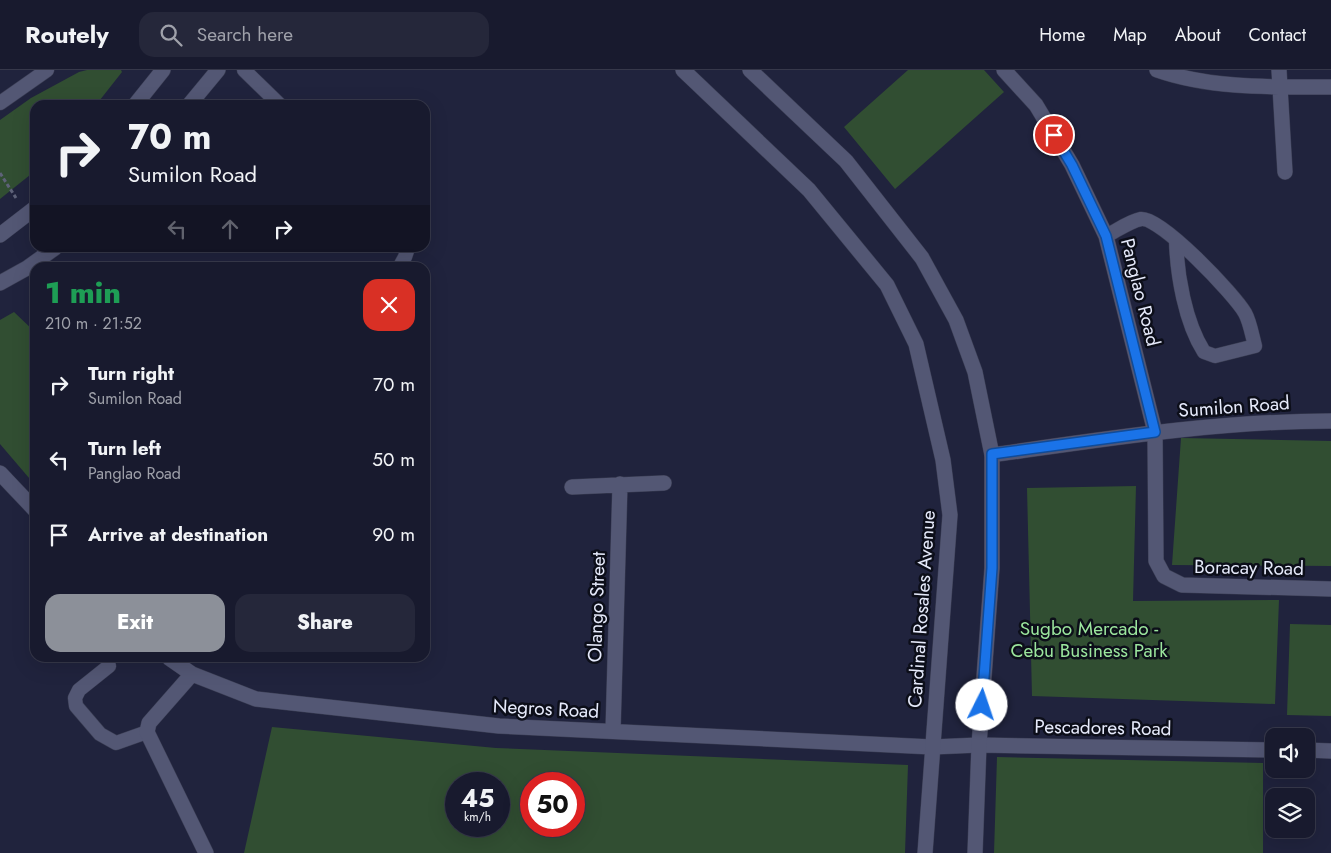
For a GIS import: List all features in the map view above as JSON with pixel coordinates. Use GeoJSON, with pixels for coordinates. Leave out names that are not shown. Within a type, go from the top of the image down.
{"type":"FeatureCollection","features":[{"type":"Feature","properties":{"kind":"street"},"geometry":{"type":"LineString","coordinates":[[139,100],[163,70]]}},
{"type":"Feature","properties":{"kind":"street"},"geometry":{"type":"LineString","coordinates":[[193,100],[218,70]]}},
{"type":"Feature","properties":{"kind":"street","name":"Cardinal Rosales Avenue"},"geometry":{"type":"LineString","coordinates":[[684,70],[809,190],[887,284],[916,344],[943,460],[950,515],[925,853]]}},
{"type":"Feature","properties":{"kind":"street"},"geometry":{"type":"LineString","coordinates":[[750,70],[846,161],[922,258],[956,320],[975,372],[992,454],[992,568],[979,745],[975,853]]}},
{"type":"Feature","properties":{"kind":"street","name":"Panglao Road"},"geometry":{"type":"LineString","coordinates":[[1004,70],[1036,105],[1072,165],[1106,236],[1155,432]]}},
{"type":"Feature","properties":{"kind":"street"},"geometry":{"type":"LineString","coordinates":[[1157,70],[1280,87],[1331,88]]}},
{"type":"Feature","properties":{"kind":"street"},"geometry":{"type":"LineString","coordinates":[[1279,70],[1285,172]]}},
{"type":"Feature","properties":{"kind":"street"},"geometry":{"type":"LineString","coordinates":[[0,234],[30,212]]}},
{"type":"Feature","properties":{"kind":"street"},"geometry":{"type":"LineString","coordinates":[[35,262],[49,252]]}},
{"type":"Feature","properties":{"kind":"street"},"geometry":{"type":"LineString","coordinates":[[0,283],[30,266]]}},
{"type":"Feature","properties":{"kind":"street","name":"Sumilon Road"},"geometry":{"type":"LineString","coordinates":[[992,454],[1155,432],[1281,421],[1331,421]]}},
{"type":"Feature","properties":{"kind":"street","name":"Boracay Road"},"geometry":{"type":"LineString","coordinates":[[1155,432],[1156,560],[1164,576],[1182,585],[1331,589]]}},
{"type":"Feature","properties":{"kind":"street"},"geometry":{"type":"LineString","coordinates":[[0,473],[30,505]]}},
{"type":"Feature","properties":{"kind":"street"},"geometry":{"type":"LineString","coordinates":[[572,487],[664,482]]}},
{"type":"Feature","properties":{"kind":"street","name":"Olango Street"},"geometry":{"type":"LineString","coordinates":[[613,731],[620,484]]}},
{"type":"Feature","properties":{"kind":"street","name":"Negros Road"},"geometry":{"type":"LineString","coordinates":[[175,662],[192,674],[256,699],[499,726],[932,747]]}},
{"type":"Feature","properties":{"kind":"street"},"geometry":{"type":"LineString","coordinates":[[192,674],[148,723],[146,732],[206,853]]}},
{"type":"Feature","properties":{"kind":"street","name":"Pescadores Road"},"geometry":{"type":"LineString","coordinates":[[932,747],[979,745],[1265,750]]}},
{"type":"Feature","properties":{"kind":"street"},"geometry":{"type":"LineString","coordinates":[[1315,750],[1331,751]]}},
{"type":"Feature","properties":{"kind":"lane"},"geometry":{"type":"LineString","coordinates":[[0,103],[47,70]]}},
{"type":"Feature","properties":{"kind":"lane"},"geometry":{"type":"LineString","coordinates":[[244,70],[275,100]]}},
{"type":"Feature","properties":{"kind":"lane"},"geometry":{"type":"LineString","coordinates":[[1106,236],[1141,219],[1150,221],[1176,240],[1228,289],[1245,314],[1255,346],[1215,356],[1204,352],[1199,343],[1180,286],[1176,240]]}},
{"type":"Feature","properties":{"kind":"lane"},"geometry":{"type":"LineString","coordinates":[[109,666],[80,690],[75,698],[76,706],[100,734],[116,743],[146,732]]}},
{"type":"Feature","properties":{"kind":"path"},"geometry":{"type":"LineString","coordinates":[[0,173],[10,190]]}},
{"type":"Feature","properties":{"kind":"green space"},"geometry":{"type":"Polygon","coordinates":[[[87,70],[121,70],[122,72],[100,100],[30,100],[30,175],[0,199],[0,120],[31,98],[79,72],[87,70]]]}},
{"type":"Feature","properties":{"kind":"green space"},"geometry":{"type":"Polygon","coordinates":[[[908,70],[984,70],[1004,92],[895,189],[844,127],[908,70]]]}},
{"type":"Feature","properties":{"kind":"green space"},"geometry":{"type":"Polygon","coordinates":[[[14,312],[30,327],[30,479],[0,444],[0,320],[14,312]]]}},
{"type":"Feature","properties":{"kind":"green space"},"geometry":{"type":"Polygon","coordinates":[[[1181,438],[1331,441],[1331,566],[1172,565],[1181,438]]]}},
{"type":"Feature","properties":{"kind":"green space","name":"Sugbo Mercado - Cebu Business Park"},"geometry":{"type":"Polygon","coordinates":[[[1136,486],[1133,601],[1279,600],[1275,704],[1032,696],[1027,488],[1136,486]]]}},
{"type":"Feature","properties":{"kind":"green space"},"geometry":{"type":"Polygon","coordinates":[[[1290,624],[1331,625],[1331,716],[1287,715],[1290,624]]]}},
{"type":"Feature","properties":{"kind":"green space"},"geometry":{"type":"Polygon","coordinates":[[[272,727],[496,748],[908,765],[905,853],[244,853],[272,727]]]}},
{"type":"Feature","properties":{"kind":"green space"},"geometry":{"type":"Polygon","coordinates":[[[997,757],[1263,763],[1263,853],[994,853],[997,757]]]}},
{"type":"Feature","properties":{"kind":"route"},"geometry":{"type":"LineString","coordinates":[[982,705],[992,568],[992,454],[1155,432],[1106,236],[1072,165],[1054,135]]}}]}
